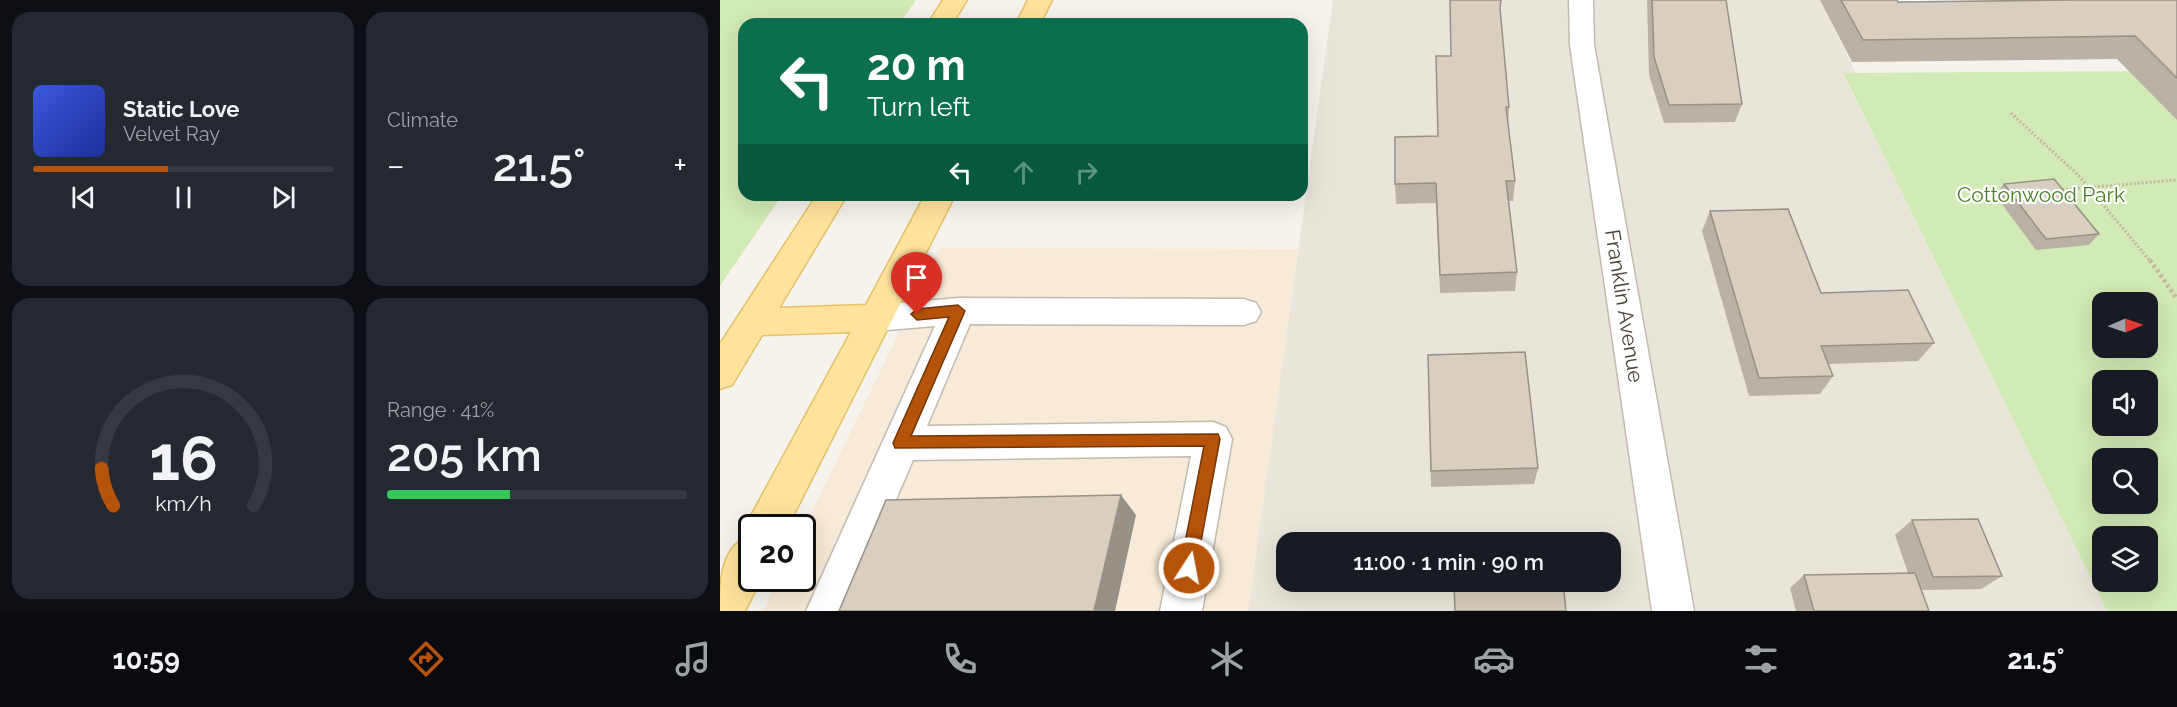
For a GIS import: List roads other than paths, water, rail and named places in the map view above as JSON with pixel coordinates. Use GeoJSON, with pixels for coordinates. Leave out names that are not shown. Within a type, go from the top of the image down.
{"type":"FeatureCollection","features":[{"type":"Feature","properties":{"kind":"main road"},"geometry":{"type":"LineString","coordinates":[[944,18],[955,0]]}},
{"type":"Feature","properties":{"kind":"main road"},"geometry":{"type":"LineString","coordinates":[[1031,18],[1040,0]]}},
{"type":"Feature","properties":{"kind":"main road"},"geometry":{"type":"LineString","coordinates":[[720,374],[828,201]]}},
{"type":"Feature","properties":{"kind":"main road"},"geometry":{"type":"LineString","coordinates":[[773,514],[937,201]]}},
{"type":"Feature","properties":{"kind":"main road"},"geometry":{"type":"LineString","coordinates":[[753,322],[876,318]]}},
{"type":"Feature","properties":{"kind":"main road"},"geometry":{"type":"LineString","coordinates":[[722,611],[738,581]]}},
{"type":"Feature","properties":{"kind":"street","name":"Franklin Avenue"},"geometry":{"type":"LineString","coordinates":[[1581,0],[1584,57],[1673,611]]}},
{"type":"Feature","properties":{"kind":"street"},"geometry":{"type":"LineString","coordinates":[[1891,1],[2020,2]]}},
{"type":"Feature","properties":{"kind":"street"},"geometry":{"type":"LineString","coordinates":[[876,318],[958,311],[1244,312]]}},
{"type":"Feature","properties":{"kind":"street"},"geometry":{"type":"LineString","coordinates":[[826,611],[958,311]]}},
{"type":"Feature","properties":{"kind":"street"},"geometry":{"type":"LineString","coordinates":[[900,443],[1213,439],[1181,611]]}},
{"type":"Feature","properties":{"kind":"park label","name":"Cottonwood Park"},"geometry":{"type":"Point","coordinates":[2041,195]}}]}
